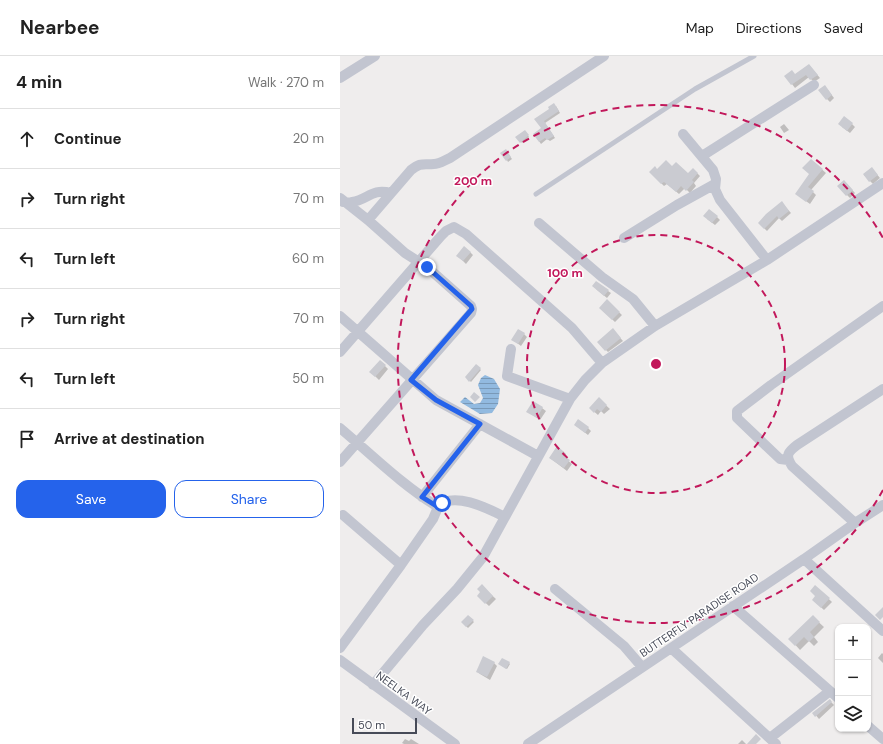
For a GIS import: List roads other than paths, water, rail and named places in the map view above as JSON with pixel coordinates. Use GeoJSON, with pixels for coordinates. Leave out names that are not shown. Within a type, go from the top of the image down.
{"type":"FeatureCollection","features":[{"type":"Feature","properties":{"kind":"street"},"geometry":{"type":"LineString","coordinates":[[341,75],[375,56]]}},
{"type":"Feature","properties":{"kind":"street"},"geometry":{"type":"LineString","coordinates":[[368,220],[417,165],[436,164],[450,158],[604,56]]}},
{"type":"Feature","properties":{"kind":"street"},"geometry":{"type":"LineString","coordinates":[[702,156],[814,86]]}},
{"type":"Feature","properties":{"kind":"street"},"geometry":{"type":"LineString","coordinates":[[683,134],[713,170],[715,174],[716,193],[720,200],[767,260]]}},
{"type":"Feature","properties":{"kind":"street"},"geometry":{"type":"LineString","coordinates":[[373,685],[423,625],[457,589],[482,557],[570,399],[585,380],[602,363],[655,326],[767,260],[883,183]]}},
{"type":"Feature","properties":{"kind":"street"},"geometry":{"type":"LineString","coordinates":[[624,238],[677,204],[715,184]]}},
{"type":"Feature","properties":{"kind":"street"},"geometry":{"type":"LineString","coordinates":[[341,201],[353,202],[376,192],[386,191],[391,193]]}},
{"type":"Feature","properties":{"kind":"street"},"geometry":{"type":"LineString","coordinates":[[340,462],[472,309],[471,306],[427,267],[393,243],[368,220],[341,201]]}},
{"type":"Feature","properties":{"kind":"street"},"geometry":{"type":"LineString","coordinates":[[539,223],[602,277],[632,299],[655,326]]}},
{"type":"Feature","properties":{"kind":"street"},"geometry":{"type":"LineString","coordinates":[[340,352],[446,231],[454,227],[562,318],[584,340],[602,363]]}},
{"type":"Feature","properties":{"kind":"street"},"geometry":{"type":"LineString","coordinates":[[788,460],[780,459],[748,430],[737,418],[737,411],[771,385],[883,306]]}},
{"type":"Feature","properties":{"kind":"street"},"geometry":{"type":"LineString","coordinates":[[340,316],[411,380],[436,400],[538,456]]}},
{"type":"Feature","properties":{"kind":"street"},"geometry":{"type":"LineString","coordinates":[[511,349],[507,376],[570,399]]}},
{"type":"Feature","properties":{"kind":"street"},"geometry":{"type":"LineString","coordinates":[[855,522],[792,466],[788,460],[788,455],[790,450],[797,445],[883,389]]}},
{"type":"Feature","properties":{"kind":"street"},"geometry":{"type":"LineString","coordinates":[[422,497],[480,424]]}},
{"type":"Feature","properties":{"kind":"street"},"geometry":{"type":"LineString","coordinates":[[340,428],[396,477],[438,507]]}},
{"type":"Feature","properties":{"kind":"street"},"geometry":{"type":"LineString","coordinates":[[340,648],[401,565],[433,519],[438,507],[442,503],[448,500],[465,502],[477,505],[505,517]]}},
{"type":"Feature","properties":{"kind":"street","name":"BUTTERFLY PARADISE ROAD"},"geometry":{"type":"LineString","coordinates":[[528,744],[804,559],[855,522],[883,505]]}},
{"type":"Feature","properties":{"kind":"street"},"geometry":{"type":"LineString","coordinates":[[343,515],[401,565]]}},
{"type":"Feature","properties":{"kind":"street"},"geometry":{"type":"LineString","coordinates":[[804,559],[883,631]]}},
{"type":"Feature","properties":{"kind":"street"},"geometry":{"type":"LineString","coordinates":[[556,589],[624,646],[642,667]]}},
{"type":"Feature","properties":{"kind":"street"},"geometry":{"type":"LineString","coordinates":[[733,606],[836,696]]}},
{"type":"Feature","properties":{"kind":"street"},"geometry":{"type":"LineString","coordinates":[[671,648],[773,741],[830,691]]}},
{"type":"Feature","properties":{"kind":"street","name":"NEELKA WAY"},"geometry":{"type":"LineString","coordinates":[[340,660],[455,744]]}},
{"type":"Feature","properties":{"kind":"street"},"geometry":{"type":"LineString","coordinates":[[871,729],[883,740]]}},
{"type":"Feature","properties":{"kind":"lane"},"geometry":{"type":"LineString","coordinates":[[536,194],[695,89],[754,56]]}},
{"type":"Feature","properties":{"kind":"water"},"geometry":{"type":"Polygon","coordinates":[[[485,375],[494,379],[500,389],[498,404],[492,413],[480,414],[460,402],[465,397],[474,404],[480,403],[483,398],[478,385],[481,378],[485,375]]]}}]}
